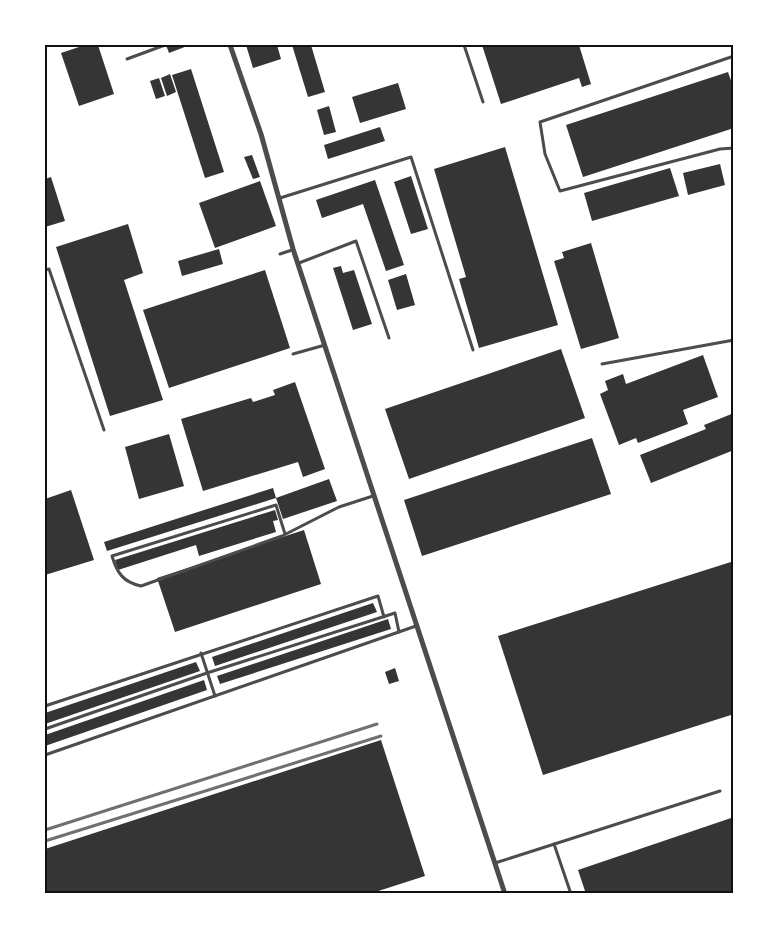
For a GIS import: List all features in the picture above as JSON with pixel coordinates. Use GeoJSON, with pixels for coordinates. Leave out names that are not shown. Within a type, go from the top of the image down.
{"type":"FeatureCollection","features":[{"type":"Feature","properties":{"kind":"street"},"geometry":{"type":"LineString","coordinates":[[230,45],[261,135],[277,199],[297,263],[505,894]]}},
{"type":"Feature","properties":{"kind":"lane"},"geometry":{"type":"LineString","coordinates":[[127,59],[165,45]]}},
{"type":"Feature","properties":{"kind":"lane"},"geometry":{"type":"LineString","coordinates":[[464,45],[483,102]]}},
{"type":"Feature","properties":{"kind":"lane"},"geometry":{"type":"LineString","coordinates":[[734,56],[540,122],[545,154],[560,191],[720,149],[734,148]]}},
{"type":"Feature","properties":{"kind":"lane"},"geometry":{"type":"LineString","coordinates":[[277,199],[411,157],[473,350]]}},
{"type":"Feature","properties":{"kind":"lane"},"geometry":{"type":"LineString","coordinates":[[297,263],[357,241],[389,338]]}},
{"type":"Feature","properties":{"kind":"lane"},"geometry":{"type":"LineString","coordinates":[[280,254],[293,249]]}},
{"type":"Feature","properties":{"kind":"lane"},"geometry":{"type":"LineString","coordinates":[[45,270],[49,269],[104,430]]}},
{"type":"Feature","properties":{"kind":"lane"},"geometry":{"type":"LineString","coordinates":[[602,364],[734,340]]}},
{"type":"Feature","properties":{"kind":"lane"},"geometry":{"type":"LineString","coordinates":[[292,354],[325,345]]}},
{"type":"Feature","properties":{"kind":"lane"},"geometry":{"type":"LineString","coordinates":[[285,534],[276,505],[112,556],[121,577],[129,583],[141,586],[285,534],[339,507],[375,495]]}},
{"type":"Feature","properties":{"kind":"lane"},"geometry":{"type":"LineString","coordinates":[[45,706],[378,596],[384,617]]}},
{"type":"Feature","properties":{"kind":"lane"},"geometry":{"type":"LineString","coordinates":[[45,729],[207,673],[395,613],[399,632]]}},
{"type":"Feature","properties":{"kind":"lane"},"geometry":{"type":"LineString","coordinates":[[45,754],[418,625]]}},
{"type":"Feature","properties":{"kind":"lane"},"geometry":{"type":"LineString","coordinates":[[201,653],[215,696]]}},
{"type":"Feature","properties":{"kind":"lane"},"geometry":{"type":"LineString","coordinates":[[495,863],[720,791]]}},
{"type":"Feature","properties":{"kind":"lane"},"geometry":{"type":"LineString","coordinates":[[554,844],[571,894]]}},
{"type":"Feature","properties":{"kind":"building"},"geometry":{"type":"Polygon","coordinates":[[[85,45],[98,45],[114,94],[79,106],[61,53],[85,45]]]}},
{"type":"Feature","properties":{"kind":"building"},"geometry":{"type":"Polygon","coordinates":[[[166,45],[190,45],[169,53],[166,45]]]}},
{"type":"Feature","properties":{"kind":"building"},"geometry":{"type":"Polygon","coordinates":[[[246,45],[277,45],[281,59],[253,68],[246,45]]]}},
{"type":"Feature","properties":{"kind":"building"},"geometry":{"type":"Polygon","coordinates":[[[292,45],[311,45],[325,92],[308,97],[292,45]]]}},
{"type":"Feature","properties":{"kind":"building"},"geometry":{"type":"Polygon","coordinates":[[[482,45],[579,45],[591,84],[582,87],[579,78],[501,104],[482,45]]]}},
{"type":"Feature","properties":{"kind":"building"},"geometry":{"type":"Polygon","coordinates":[[[191,69],[224,172],[205,178],[172,75],[191,69]]]}},
{"type":"Feature","properties":{"kind":"building"},"geometry":{"type":"Polygon","coordinates":[[[728,72],[734,89],[734,128],[583,177],[566,125],[728,72]]]}},
{"type":"Feature","properties":{"kind":"building"},"geometry":{"type":"Polygon","coordinates":[[[170,74],[176,92],[167,96],[161,78],[170,74]]]}},
{"type":"Feature","properties":{"kind":"building"},"geometry":{"type":"Polygon","coordinates":[[[159,78],[165,96],[156,99],[150,81],[159,78]]]}},
{"type":"Feature","properties":{"kind":"building"},"geometry":{"type":"Polygon","coordinates":[[[398,83],[406,109],[360,123],[352,97],[398,83]]]}},
{"type":"Feature","properties":{"kind":"building"},"geometry":{"type":"Polygon","coordinates":[[[329,106],[336,132],[324,135],[317,110],[329,106]]]}},
{"type":"Feature","properties":{"kind":"building"},"geometry":{"type":"Polygon","coordinates":[[[380,127],[385,141],[328,159],[324,145],[380,127]]]}},
{"type":"Feature","properties":{"kind":"building"},"geometry":{"type":"Polygon","coordinates":[[[505,147],[558,325],[479,348],[459,279],[466,277],[434,169],[505,147]]]}},
{"type":"Feature","properties":{"kind":"building"},"geometry":{"type":"Polygon","coordinates":[[[252,155],[260,177],[253,179],[244,157],[252,155]]]}},
{"type":"Feature","properties":{"kind":"building"},"geometry":{"type":"Polygon","coordinates":[[[720,164],[725,185],[688,195],[683,173],[720,164]]]}},
{"type":"Feature","properties":{"kind":"building"},"geometry":{"type":"Polygon","coordinates":[[[670,168],[679,196],[592,221],[584,193],[670,168]]]}},
{"type":"Feature","properties":{"kind":"building"},"geometry":{"type":"Polygon","coordinates":[[[411,176],[428,229],[411,234],[394,182],[411,176]]]}},
{"type":"Feature","properties":{"kind":"building"},"geometry":{"type":"Polygon","coordinates":[[[51,177],[65,221],[45,227],[45,179],[51,177]]]}},
{"type":"Feature","properties":{"kind":"building"},"geometry":{"type":"Polygon","coordinates":[[[375,180],[404,265],[386,271],[363,204],[322,218],[316,200],[375,180]]]}},
{"type":"Feature","properties":{"kind":"building"},"geometry":{"type":"Polygon","coordinates":[[[260,181],[276,226],[215,248],[199,203],[260,181]]]}},
{"type":"Feature","properties":{"kind":"building"},"geometry":{"type":"Polygon","coordinates":[[[128,224],[143,273],[124,280],[163,400],[110,416],[56,247],[128,224]]]}},
{"type":"Feature","properties":{"kind":"building"},"geometry":{"type":"Polygon","coordinates":[[[591,243],[619,338],[581,349],[554,261],[564,258],[562,252],[591,243]]]}},
{"type":"Feature","properties":{"kind":"building"},"geometry":{"type":"Polygon","coordinates":[[[219,249],[223,264],[182,276],[178,261],[219,249]]]}},
{"type":"Feature","properties":{"kind":"building"},"geometry":{"type":"Polygon","coordinates":[[[341,266],[343,273],[354,270],[372,324],[353,330],[333,268],[341,266]]]}},
{"type":"Feature","properties":{"kind":"building"},"geometry":{"type":"Polygon","coordinates":[[[265,270],[290,348],[169,388],[143,310],[265,270]]]}},
{"type":"Feature","properties":{"kind":"building"},"geometry":{"type":"Polygon","coordinates":[[[406,274],[415,305],[397,310],[388,280],[406,274]]]}},
{"type":"Feature","properties":{"kind":"building"},"geometry":{"type":"Polygon","coordinates":[[[561,349],[585,418],[409,479],[385,409],[561,349]]]}},
{"type":"Feature","properties":{"kind":"building"},"geometry":{"type":"Polygon","coordinates":[[[703,355],[718,397],[683,410],[688,424],[638,443],[636,438],[619,445],[600,394],[608,390],[605,381],[623,374],[626,384],[703,355]]]}},
{"type":"Feature","properties":{"kind":"building"},"geometry":{"type":"Polygon","coordinates":[[[295,382],[325,469],[303,477],[298,462],[203,491],[181,419],[251,398],[253,402],[275,395],[273,390],[295,382]]]}},
{"type":"Feature","properties":{"kind":"building"},"geometry":{"type":"Polygon","coordinates":[[[734,413],[734,450],[651,483],[640,455],[706,429],[704,425],[734,413]]]}},
{"type":"Feature","properties":{"kind":"building"},"geometry":{"type":"Polygon","coordinates":[[[169,434],[184,486],[139,499],[125,447],[169,434]]]}},
{"type":"Feature","properties":{"kind":"building"},"geometry":{"type":"Polygon","coordinates":[[[592,438],[611,494],[422,556],[404,500],[592,438]]]}},
{"type":"Feature","properties":{"kind":"building"},"geometry":{"type":"Polygon","coordinates":[[[329,479],[337,501],[283,519],[276,498],[329,479]]]}},
{"type":"Feature","properties":{"kind":"building"},"geometry":{"type":"Polygon","coordinates":[[[273,488],[276,498],[107,551],[104,542],[273,488]]]}},
{"type":"Feature","properties":{"kind":"building"},"geometry":{"type":"Polygon","coordinates":[[[71,490],[94,560],[45,575],[45,499],[71,490]]]}},
{"type":"Feature","properties":{"kind":"building"},"geometry":{"type":"Polygon","coordinates":[[[275,510],[278,520],[273,521],[276,532],[199,556],[196,545],[118,570],[115,560],[275,510]]]}},
{"type":"Feature","properties":{"kind":"building"},"geometry":{"type":"Polygon","coordinates":[[[304,530],[321,584],[175,632],[157,578],[304,530]]]}},
{"type":"Feature","properties":{"kind":"building"},"geometry":{"type":"Polygon","coordinates":[[[734,561],[734,714],[543,775],[498,636],[734,561]]]}},
{"type":"Feature","properties":{"kind":"building"},"geometry":{"type":"Polygon","coordinates":[[[373,603],[377,612],[215,666],[212,657],[373,603]]]}},
{"type":"Feature","properties":{"kind":"building"},"geometry":{"type":"Polygon","coordinates":[[[388,619],[391,629],[220,684],[217,676],[388,619]]]}},
{"type":"Feature","properties":{"kind":"building"},"geometry":{"type":"Polygon","coordinates":[[[196,662],[200,671],[45,724],[45,713],[196,662]]]}},
{"type":"Feature","properties":{"kind":"building"},"geometry":{"type":"Polygon","coordinates":[[[395,668],[399,681],[389,684],[385,672],[395,668]]]}},
{"type":"Feature","properties":{"kind":"building"},"geometry":{"type":"Polygon","coordinates":[[[204,680],[207,690],[45,746],[45,735],[204,680]]]}},
{"type":"Feature","properties":{"kind":"building"},"geometry":{"type":"Polygon","coordinates":[[[381,740],[425,876],[369,894],[45,894],[45,849],[381,740]]]}},
{"type":"Feature","properties":{"kind":"building"},"geometry":{"type":"Polygon","coordinates":[[[734,817],[734,894],[586,894],[578,870],[734,817]]]}},
{"type":"Feature","properties":{"kind":"railway"},"geometry":{"type":"LineString","coordinates":[[45,830],[377,724]]}},
{"type":"Feature","properties":{"kind":"railway"},"geometry":{"type":"LineString","coordinates":[[45,841],[381,736]]}}]}
